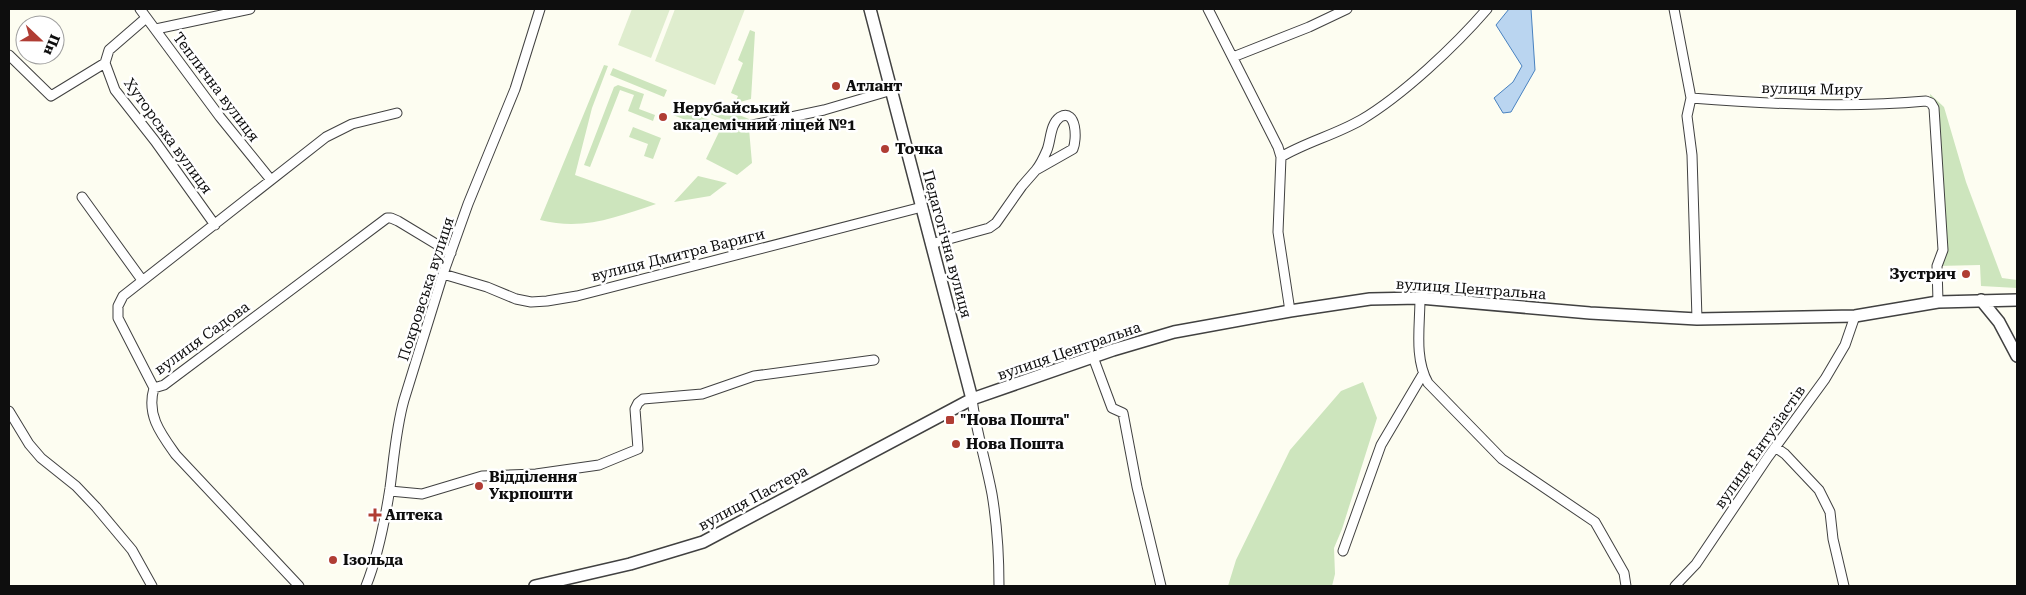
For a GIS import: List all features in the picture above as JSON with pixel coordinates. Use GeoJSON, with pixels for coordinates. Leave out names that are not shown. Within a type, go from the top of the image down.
{"type":"FeatureCollection","features":[{"type":"Feature","properties":{"kind":"street","name":"Теплична вулиця"},"geometry":{"type":"LineString","coordinates":[[140,9],[220,117],[272,180]]}},
{"type":"Feature","properties":{"kind":"street"},"geometry":{"type":"LineString","coordinates":[[156,29],[250,9]]}},
{"type":"Feature","properties":{"kind":"street","name":"Покровська вулиця"},"geometry":{"type":"LineString","coordinates":[[366,586],[373,568],[390,491],[400,416],[443,274],[515,89],[540,9]]}},
{"type":"Feature","properties":{"kind":"street","name":"Педагогічна вулиця"},"geometry":{"type":"LineString","coordinates":[[870,9],[972,400]]}},
{"type":"Feature","properties":{"kind":"street"},"geometry":{"type":"LineString","coordinates":[[1208,9],[1281,157],[1278,232],[1290,311]]}},
{"type":"Feature","properties":{"kind":"street"},"geometry":{"type":"LineString","coordinates":[[1233,57],[1309,27],[1347,9]]}},
{"type":"Feature","properties":{"kind":"street"},"geometry":{"type":"LineString","coordinates":[[1281,157],[1294,149],[1360,120],[1386,102],[1428,68],[1487,9]]}},
{"type":"Feature","properties":{"kind":"street"},"geometry":{"type":"LineString","coordinates":[[1674,9],[1691,98],[1687,116],[1692,155],[1697,319]]}},
{"type":"Feature","properties":{"kind":"street"},"geometry":{"type":"LineString","coordinates":[[9,55],[51,96],[104,63],[109,50],[146,18]]}},
{"type":"Feature","properties":{"kind":"street","name":"Хуторська вулиця"},"geometry":{"type":"LineString","coordinates":[[104,63],[114,90],[155,141],[215,225]]}},
{"type":"Feature","properties":{"kind":"street"},"geometry":{"type":"LineString","coordinates":[[748,126],[824,110],[892,90]]}},
{"type":"Feature","properties":{"kind":"street","name":"вулиця Миру"},"geometry":{"type":"LineString","coordinates":[[1691,98],[1842,104],[1926,101],[1931,103],[1934,117],[1943,250],[1937,266],[1938,302]]}},
{"type":"Feature","properties":{"kind":"street","name":"вулиця Садова"},"geometry":{"type":"LineString","coordinates":[[397,113],[376,117],[339,130],[318,143],[123,296],[118,306],[118,318],[154,388],[164,385],[386,218],[398,221],[451,253]]}},
{"type":"Feature","properties":{"kind":"street"},"geometry":{"type":"LineString","coordinates":[[932,244],[989,228],[996,222],[1036,170],[1048,148],[1056,122],[1061,117],[1066,116],[1071,119],[1076,136],[1073,149],[1036,170]]}},
{"type":"Feature","properties":{"kind":"street"},"geometry":{"type":"LineString","coordinates":[[82,197],[142,280]]}},
{"type":"Feature","properties":{"kind":"street","name":"вулиця Дмитра Вариги"},"geometry":{"type":"LineString","coordinates":[[443,274],[487,287],[516,299],[531,302],[547,301],[577,296],[922,207]]}},
{"type":"Feature","properties":{"kind":"street","name":"вулиця Центральна"},"geometry":{"type":"LineString","coordinates":[[972,400],[1093,357],[1174,332],[1370,298],[1420,298],[1590,313],[1697,319],[1855,316],[1938,302],[1981,300]]}},
{"type":"Feature","properties":{"kind":"street"},"geometry":{"type":"LineString","coordinates":[[1420,298],[1419,353],[1423,374],[1428,383],[1502,458],[1595,522],[1624,573],[1626,586]]}},
{"type":"Feature","properties":{"kind":"street"},"geometry":{"type":"LineString","coordinates":[[1981,300],[2017,300]]}},
{"type":"Feature","properties":{"kind":"street"},"geometry":{"type":"LineString","coordinates":[[1981,300],[2000,322],[2017,356]]}},
{"type":"Feature","properties":{"kind":"street","name":"вулиця Ентузіастів"},"geometry":{"type":"LineString","coordinates":[[1675,586],[1696,564],[1825,379],[1845,345],[1855,316]]}},
{"type":"Feature","properties":{"kind":"street"},"geometry":{"type":"LineString","coordinates":[[1093,357],[1112,408],[1123,413],[1137,487],[1161,586]]}},
{"type":"Feature","properties":{"kind":"street"},"geometry":{"type":"LineString","coordinates":[[390,491],[422,494],[482,476],[536,474],[599,466],[638,450],[635,409],[643,399],[702,394],[754,376],[874,360]]}},
{"type":"Feature","properties":{"kind":"street"},"geometry":{"type":"LineString","coordinates":[[1343,551],[1380,445],[1423,374]]}},
{"type":"Feature","properties":{"kind":"street"},"geometry":{"type":"LineString","coordinates":[[154,388],[151,398],[152,413],[160,432],[176,455],[299,586]]}},
{"type":"Feature","properties":{"kind":"street"},"geometry":{"type":"LineString","coordinates":[[972,400],[974,418],[992,495],[999,558],[999,586]]}},
{"type":"Feature","properties":{"kind":"street","name":"вулиця Пастера"},"geometry":{"type":"LineString","coordinates":[[535,586],[630,564],[703,542],[972,400]]}},
{"type":"Feature","properties":{"kind":"street"},"geometry":{"type":"LineString","coordinates":[[9,411],[29,444],[41,458],[76,486],[132,550],[152,586]]}},
{"type":"Feature","properties":{"kind":"street"},"geometry":{"type":"LineString","coordinates":[[1776,447],[1819,490],[1830,512],[1833,538],[1844,586]]}},
{"type":"Feature","properties":{"kind":"green space"},"geometry":{"type":"Polygon","coordinates":[[[632,9],[670,9],[651,58],[618,45],[632,9]]]}},
{"type":"Feature","properties":{"kind":"green space"},"geometry":{"type":"Polygon","coordinates":[[[675,9],[745,9],[715,85],[655,61],[675,9]]]}},
{"type":"Feature","properties":{"kind":"green space"},"geometry":{"type":"Polygon","coordinates":[[[750,30],[755,32],[751,99],[740,102],[739,115],[749,119],[749,122],[732,123],[700,110],[702,104],[730,115],[738,96],[731,93],[743,63],[738,60],[750,30]]]}},
{"type":"Feature","properties":{"kind":"green space"},"geometry":{"type":"Polygon","coordinates":[[[604,65],[608,66],[592,108],[575,175],[656,204],[600,221],[571,224],[540,220],[604,65]]]}},
{"type":"Feature","properties":{"kind":"green space"},"geometry":{"type":"Polygon","coordinates":[[[613,68],[667,90],[664,97],[610,75],[613,68]]]}},
{"type":"Feature","properties":{"kind":"green space"},"geometry":{"type":"Polygon","coordinates":[[[618,85],[644,94],[639,109],[655,115],[653,121],[628,111],[634,95],[620,90],[590,167],[584,165],[614,87],[618,85]]]}},
{"type":"Feature","properties":{"kind":"green space"},"geometry":{"type":"Polygon","coordinates":[[[1930,94],[1944,107],[1966,182],[2002,278],[2017,280],[2017,288],[1981,286],[1980,265],[1937,266],[1943,250],[1930,94]]]}},
{"type":"Feature","properties":{"kind":"green space"},"geometry":{"type":"Polygon","coordinates":[[[676,107],[715,122],[706,128],[673,115],[676,107]]]}},
{"type":"Feature","properties":{"kind":"green space"},"geometry":{"type":"Polygon","coordinates":[[[633,127],[661,138],[653,159],[644,156],[648,144],[629,137],[633,127]]]}},
{"type":"Feature","properties":{"kind":"green space"},"geometry":{"type":"Polygon","coordinates":[[[749,129],[752,163],[737,175],[706,159],[719,132],[749,129]]]}},
{"type":"Feature","properties":{"kind":"green space"},"geometry":{"type":"Polygon","coordinates":[[[698,176],[727,183],[710,196],[674,202],[698,176]]]}},
{"type":"Feature","properties":{"kind":"green space"},"geometry":{"type":"Polygon","coordinates":[[[1363,382],[1377,418],[1342,529],[1334,548],[1335,574],[1332,586],[1228,586],[1236,560],[1290,450],[1341,391],[1363,382]]]}},
{"type":"Feature","properties":{"kind":"water"},"geometry":{"type":"Polygon","coordinates":[[[1509,9],[1531,9],[1535,70],[1511,112],[1503,113],[1494,98],[1513,82],[1522,66],[1496,25],[1509,9]]]}},
{"type":"Feature","properties":{"kind":"place","name":"Атлант"},"geometry":{"type":"Point","coordinates":[836,86]}},
{"type":"Feature","properties":{"kind":"place","name":"Нерубайський академічний ліцей №1"},"geometry":{"type":"Point","coordinates":[663,117]}},
{"type":"Feature","properties":{"kind":"place","name":"Точка"},"geometry":{"type":"Point","coordinates":[885,149]}},
{"type":"Feature","properties":{"kind":"place","name":"Зустрич"},"geometry":{"type":"Point","coordinates":[1966,274]}},
{"type":"Feature","properties":{"kind":"place","name":"\"Нова Пошта\""},"geometry":{"type":"Point","coordinates":[950,420]}},
{"type":"Feature","properties":{"kind":"place","name":"Нова Пошта"},"geometry":{"type":"Point","coordinates":[956,444]}},
{"type":"Feature","properties":{"kind":"place","name":"Відділення Укрпошти"},"geometry":{"type":"Point","coordinates":[479,486]}},
{"type":"Feature","properties":{"kind":"place","name":"Аптека"},"geometry":{"type":"Point","coordinates":[375,515]}},
{"type":"Feature","properties":{"kind":"place","name":"Ізольда"},"geometry":{"type":"Point","coordinates":[333,560]}}]}
